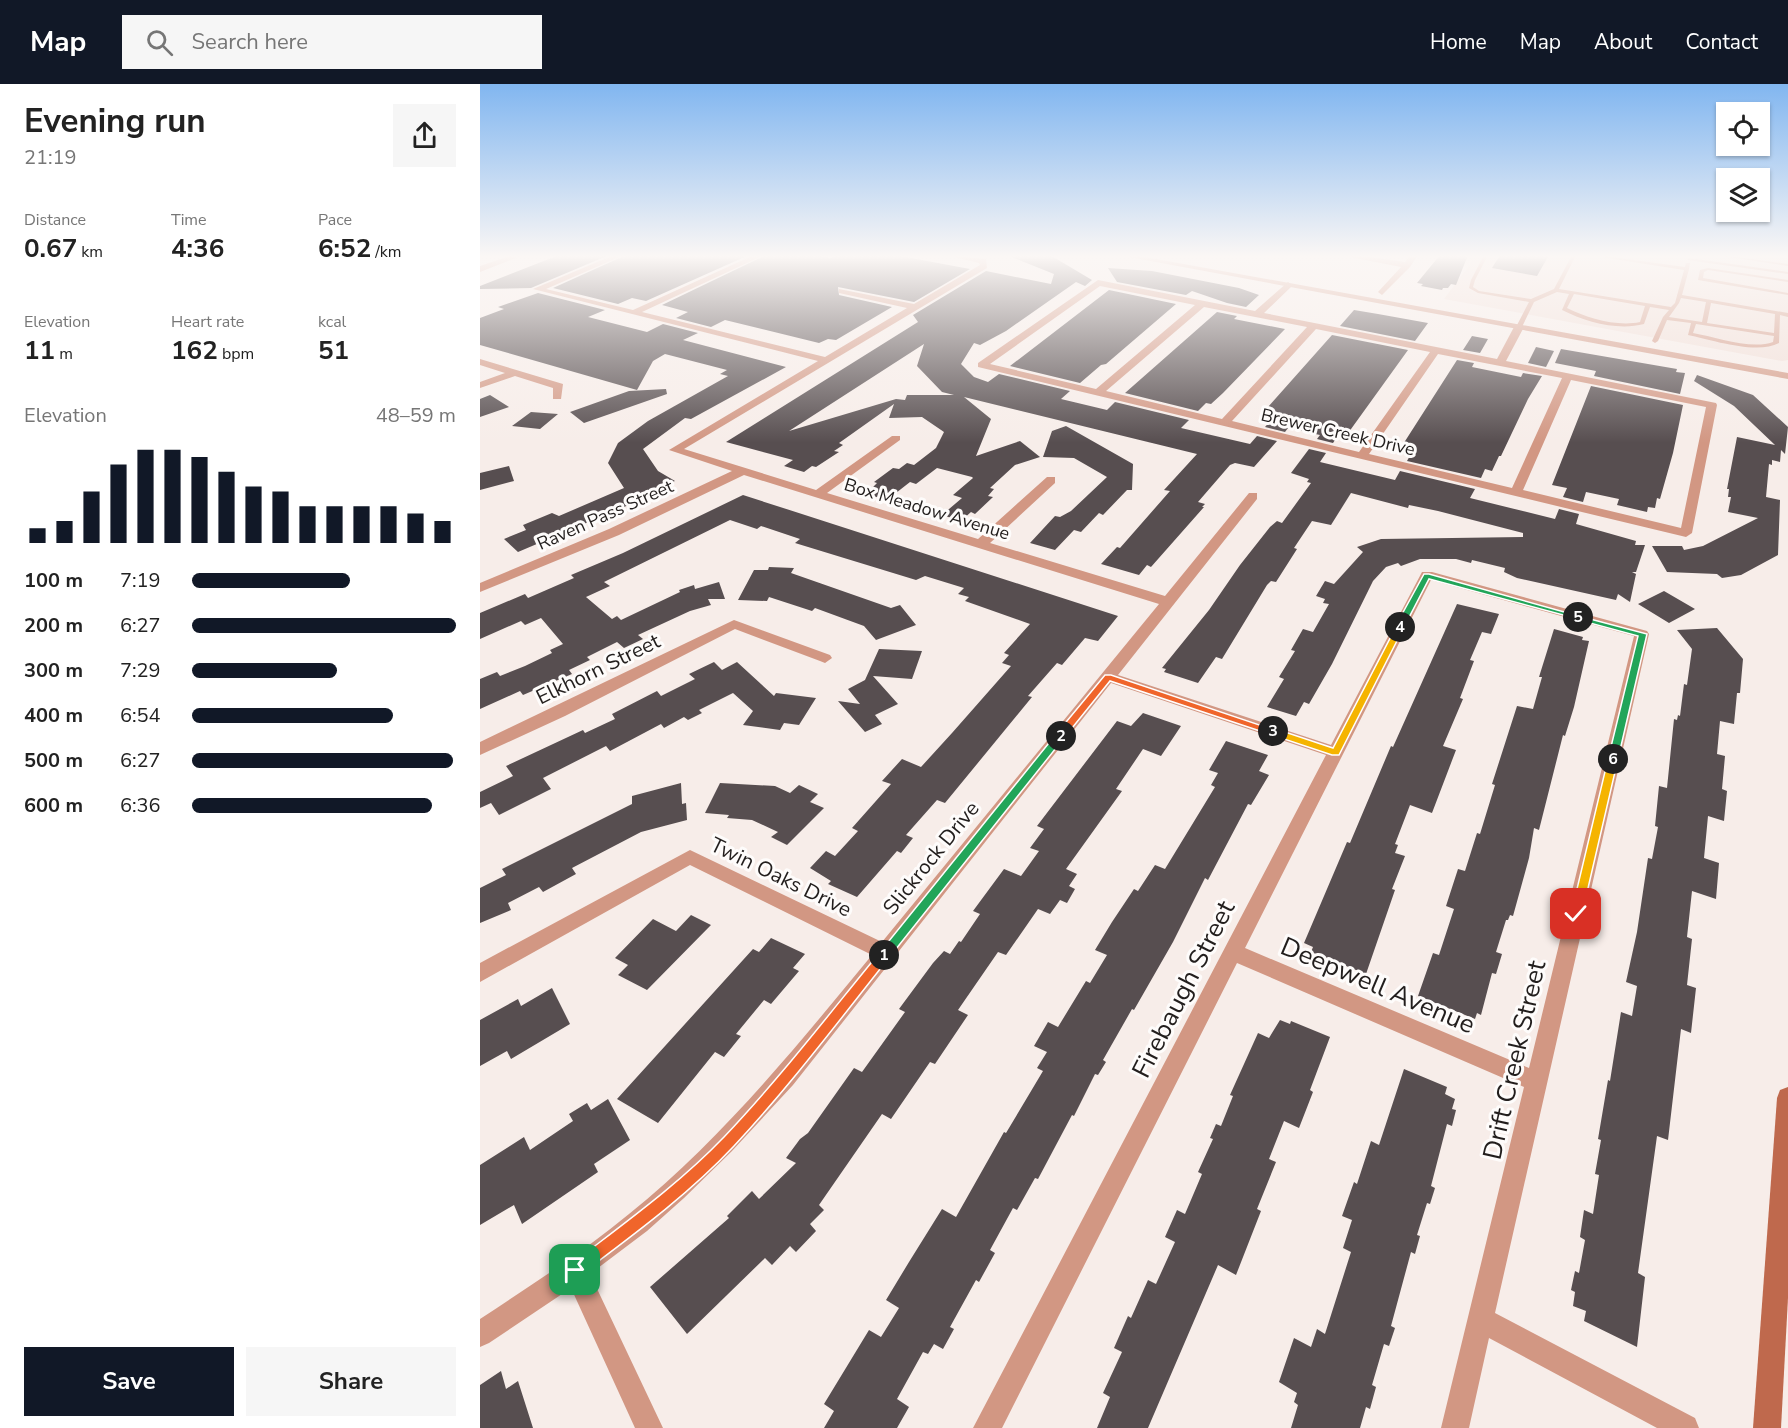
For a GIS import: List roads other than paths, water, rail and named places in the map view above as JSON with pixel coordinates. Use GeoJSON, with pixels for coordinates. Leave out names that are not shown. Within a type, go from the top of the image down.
{"type":"FeatureCollection","features":[{"type":"Feature","properties":{"kind":"main road"},"geometry":{"type":"LineString","coordinates":[[1767,1428],[1788,1098]]}},
{"type":"Feature","properties":{"kind":"street"},"geometry":{"type":"LineString","coordinates":[[652,318],[826,360],[898,318]]}},
{"type":"Feature","properties":{"kind":"street","name":"Brewer Creek Drive"},"geometry":{"type":"LineString","coordinates":[[1050,318],[982,365],[1686,533],[1712,405],[1568,376]]}},
{"type":"Feature","properties":{"kind":"street"},"geometry":{"type":"LineString","coordinates":[[1098,393],[1186,318]]}},
{"type":"Feature","properties":{"kind":"street"},"geometry":{"type":"LineString","coordinates":[[1271,318],[1568,376],[1515,492]]}},
{"type":"Feature","properties":{"kind":"street"},"geometry":{"type":"LineString","coordinates":[[1468,318],[1788,376]]}},
{"type":"Feature","properties":{"kind":"street"},"geometry":{"type":"LineString","coordinates":[[1524,318],[1623,335]]}},
{"type":"Feature","properties":{"kind":"street"},"geometry":{"type":"LineString","coordinates":[[1224,423],[1314,326]]}},
{"type":"Feature","properties":{"kind":"street"},"geometry":{"type":"LineString","coordinates":[[1500,363],[1519,327]]}},
{"type":"Feature","properties":{"kind":"street"},"geometry":{"type":"LineString","coordinates":[[1644,339],[1666,343]]}},
{"type":"Feature","properties":{"kind":"street"},"geometry":{"type":"LineString","coordinates":[[1362,456],[1436,350]]}},
{"type":"Feature","properties":{"kind":"street","name":"Box Meadow Avenue"},"geometry":{"type":"LineString","coordinates":[[826,360],[675,450],[1168,602]]}},
{"type":"Feature","properties":{"kind":"street"},"geometry":{"type":"LineString","coordinates":[[480,362],[559,386],[557,397]]}},
{"type":"Feature","properties":{"kind":"street"},"geometry":{"type":"LineString","coordinates":[[480,385],[514,372]]}},
{"type":"Feature","properties":{"kind":"street"},"geometry":{"type":"LineString","coordinates":[[818,494],[896,438]]}},
{"type":"Feature","properties":{"kind":"street","name":"Raven Pass Street"},"geometry":{"type":"LineString","coordinates":[[480,588],[614,531],[743,471]]}},
{"type":"Feature","properties":{"kind":"street"},"geometry":{"type":"LineString","coordinates":[[981,544],[1051,480]]}},
{"type":"Feature","properties":{"kind":"street","name":"Slickrock Drive"},"geometry":{"type":"LineString","coordinates":[[480,1334],[575,1270],[657,1207],[728,1142],[785,1078],[1253,496]]}},
{"type":"Feature","properties":{"kind":"street","name":"Firebaugh Street"},"geometry":{"type":"LineString","coordinates":[[987,1428],[1426,575],[1642,634]]}},
{"type":"Feature","properties":{"kind":"street","name":"Elkhorn Street"},"geometry":{"type":"LineString","coordinates":[[480,749],[590,697],[734,624],[825,658]]}},
{"type":"Feature","properties":{"kind":"street","name":"Drift Creek Street"},"geometry":{"type":"LineString","coordinates":[[1455,1428],[1642,634]]}},
{"type":"Feature","properties":{"kind":"street"},"geometry":{"type":"LineString","coordinates":[[1108,677],[1335,752]]}},
{"type":"Feature","properties":{"kind":"street","name":"Twin Oaks Drive"},"geometry":{"type":"LineString","coordinates":[[480,972],[690,857],[886,953]]}},
{"type":"Feature","properties":{"kind":"street","name":"Deepwell Avenue"},"geometry":{"type":"LineString","coordinates":[[1232,952],[1537,1082]]}},
{"type":"Feature","properties":{"kind":"street"},"geometry":{"type":"LineString","coordinates":[[575,1270],[649,1428]]}},
{"type":"Feature","properties":{"kind":"street"},"geometry":{"type":"LineString","coordinates":[[1480,1320],[1685,1428]]}},
{"type":"Feature","properties":{"kind":"lane"},"geometry":{"type":"LineString","coordinates":[[1519,327],[1524,318]]}},
{"type":"Feature","properties":{"kind":"lane"},"geometry":{"type":"LineString","coordinates":[[1589,318],[1630,325],[1642,323],[1644,318]]}},
{"type":"Feature","properties":{"kind":"lane"},"geometry":{"type":"LineString","coordinates":[[1655,341],[1666,318],[1736,331],[1777,335]]}},
{"type":"Feature","properties":{"kind":"lane"},"geometry":{"type":"LineString","coordinates":[[1704,324],[1705,318]]}},
{"type":"Feature","properties":{"kind":"lane"},"geometry":{"type":"LineString","coordinates":[[1694,322],[1690,334],[1771,346],[1776,343],[1778,318]]}}]}
